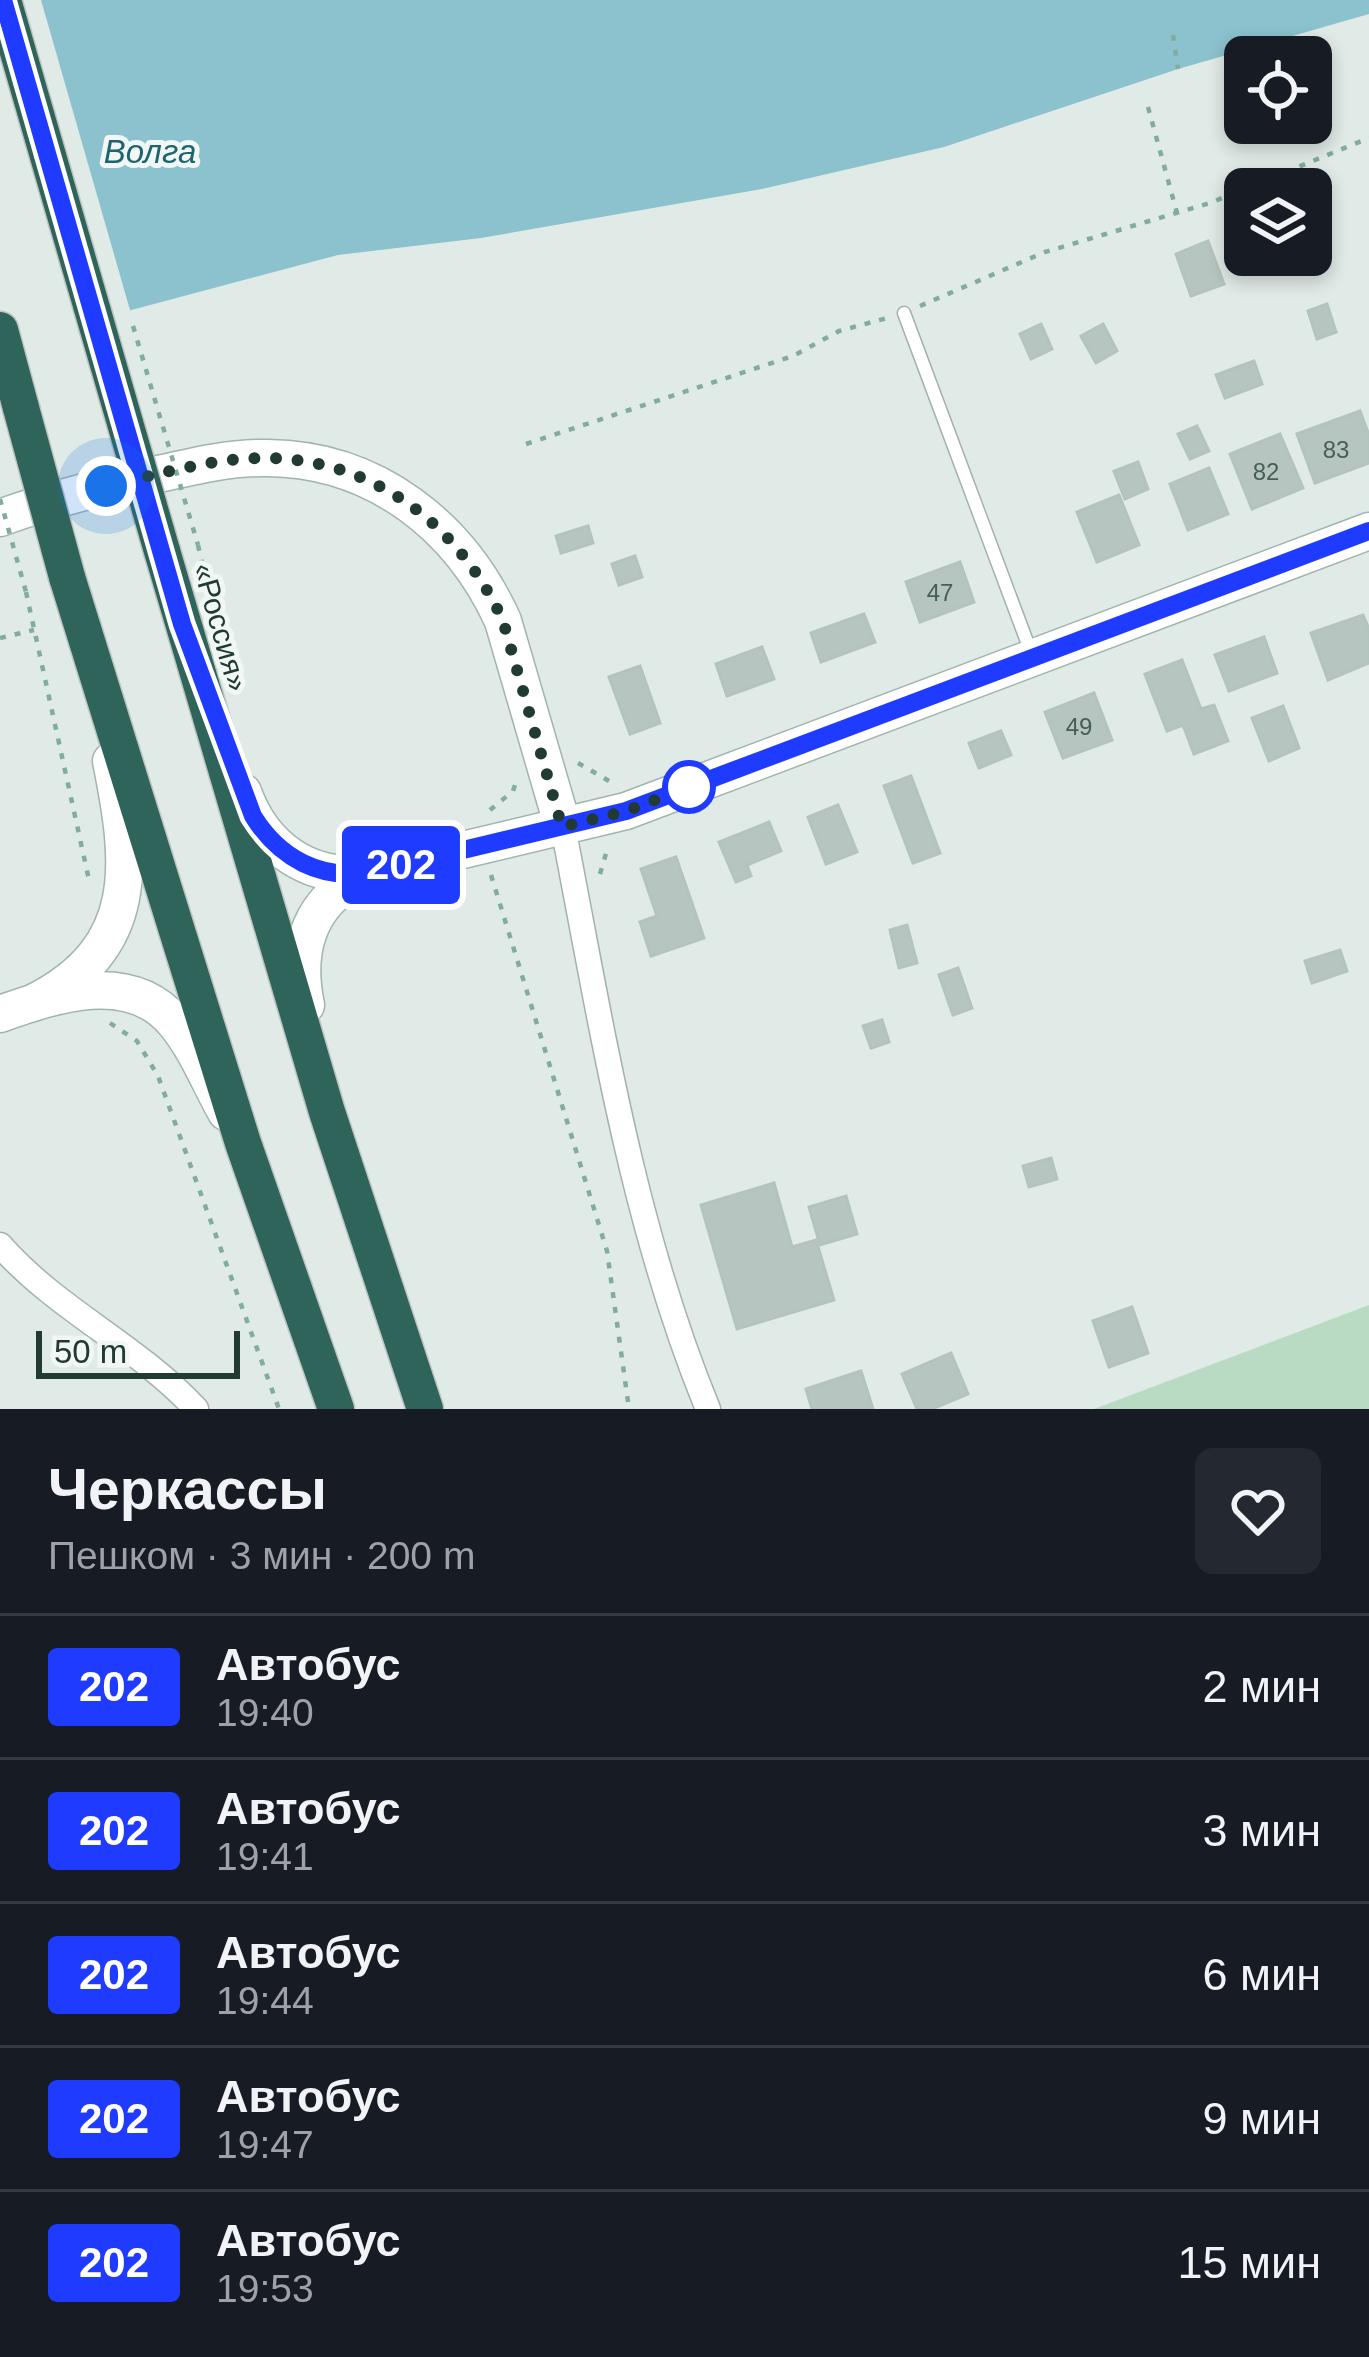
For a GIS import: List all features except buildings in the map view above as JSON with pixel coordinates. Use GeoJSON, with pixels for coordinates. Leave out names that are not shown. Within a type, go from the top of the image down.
{"type":"FeatureCollection","features":[{"type":"Feature","properties":{"kind":"highway","name":"«Россия»"},"geometry":{"type":"LineString","coordinates":[[3,0],[180,548],[182,624],[328,1112],[425,1409]]}},
{"type":"Feature","properties":{"kind":"highway"},"geometry":{"type":"LineString","coordinates":[[0,330],[88,647],[244,1143],[336,1409]]}},
{"type":"Feature","properties":{"kind":"street"},"geometry":{"type":"LineString","coordinates":[[0,518],[106,486],[237,460],[298,460],[385,487],[410,502],[444,534],[491,594],[503,621],[562,827],[604,1038],[661,1277],[708,1409]]}},
{"type":"Feature","properties":{"kind":"street"},"geometry":{"type":"LineString","coordinates":[[328,1112],[302,986],[303,945],[327,900],[352,880],[626,811],[1369,531]]}},
{"type":"Feature","properties":{"kind":"street"},"geometry":{"type":"LineString","coordinates":[[182,624],[248,807],[265,835],[308,866],[339,874],[371,872]]}},
{"type":"Feature","properties":{"kind":"street"},"geometry":{"type":"LineString","coordinates":[[35,1001],[73,977],[93,956],[116,917],[124,888],[124,829],[88,647]]}},
{"type":"Feature","properties":{"kind":"street"},"geometry":{"type":"LineString","coordinates":[[0,1014],[65,992],[98,990],[129,996],[158,1009],[174,1022],[244,1143]]}},
{"type":"Feature","properties":{"kind":"street"},"geometry":{"type":"LineString","coordinates":[[0,1245],[45,1289],[143,1358],[196,1409]]}},
{"type":"Feature","properties":{"kind":"lane"},"geometry":{"type":"LineString","coordinates":[[904,313],[1033,656]]}},
{"type":"Feature","properties":{"kind":"path"},"geometry":{"type":"LineString","coordinates":[[1173,35],[1178,69]]}},
{"type":"Feature","properties":{"kind":"path"},"geometry":{"type":"LineString","coordinates":[[1148,106],[1177,213]]}},
{"type":"Feature","properties":{"kind":"path"},"geometry":{"type":"LineString","coordinates":[[526,444],[793,356],[839,331],[904,313],[1045,252],[1177,213],[1369,138]]}},
{"type":"Feature","properties":{"kind":"path"},"geometry":{"type":"LineString","coordinates":[[0,499],[26,592]]}},
{"type":"Feature","properties":{"kind":"path"},"geometry":{"type":"LineString","coordinates":[[180,548],[208,590]]}},
{"type":"Feature","properties":{"kind":"path"},"geometry":{"type":"LineString","coordinates":[[0,638],[34,630]]}},
{"type":"Feature","properties":{"kind":"path"},"geometry":{"type":"LineString","coordinates":[[574,760],[604,780],[622,784]]}},
{"type":"Feature","properties":{"kind":"path"},"geometry":{"type":"LineString","coordinates":[[475,819],[513,791],[519,773]]}},
{"type":"Feature","properties":{"kind":"path"},"geometry":{"type":"LineString","coordinates":[[599,876],[606,852],[619,836]]}},
{"type":"Feature","properties":{"kind":"path"},"geometry":{"type":"LineString","coordinates":[[486,858],[607,1250],[628,1409]]}},
{"type":"Feature","properties":{"kind":"green space"},"geometry":{"type":"Polygon","coordinates":[[[1369,1305],[1369,1409],[1094,1409],[1369,1305]]]}},
{"type":"Feature","properties":{"kind":"water","name":"Волга"},"geometry":{"type":"Polygon","coordinates":[[[0,0],[1369,0],[1369,14],[1293,36],[1224,36],[1224,56],[944,147],[762,189],[481,238],[338,255],[0,345],[0,0]]]}},
{"type":"Feature","properties":{"kind":"pier"},"geometry":{"type":"Polygon","coordinates":[[[0,0],[41,0],[132,317],[0,351],[0,0]]]}},
{"type":"Feature","properties":{"kind":"bus line","name":"202"},"geometry":{"type":"LineString","coordinates":[[3,0],[182,624],[248,807],[272,842],[308,866],[360,874],[626,811],[1369,531]]}},
{"type":"Feature","properties":{"kind":"route"},"geometry":{"type":"LineString","coordinates":[[106,486],[267,458],[327,466],[385,487],[434,523],[491,594],[503,621],[562,827],[626,811],[689,787]]}}]}
